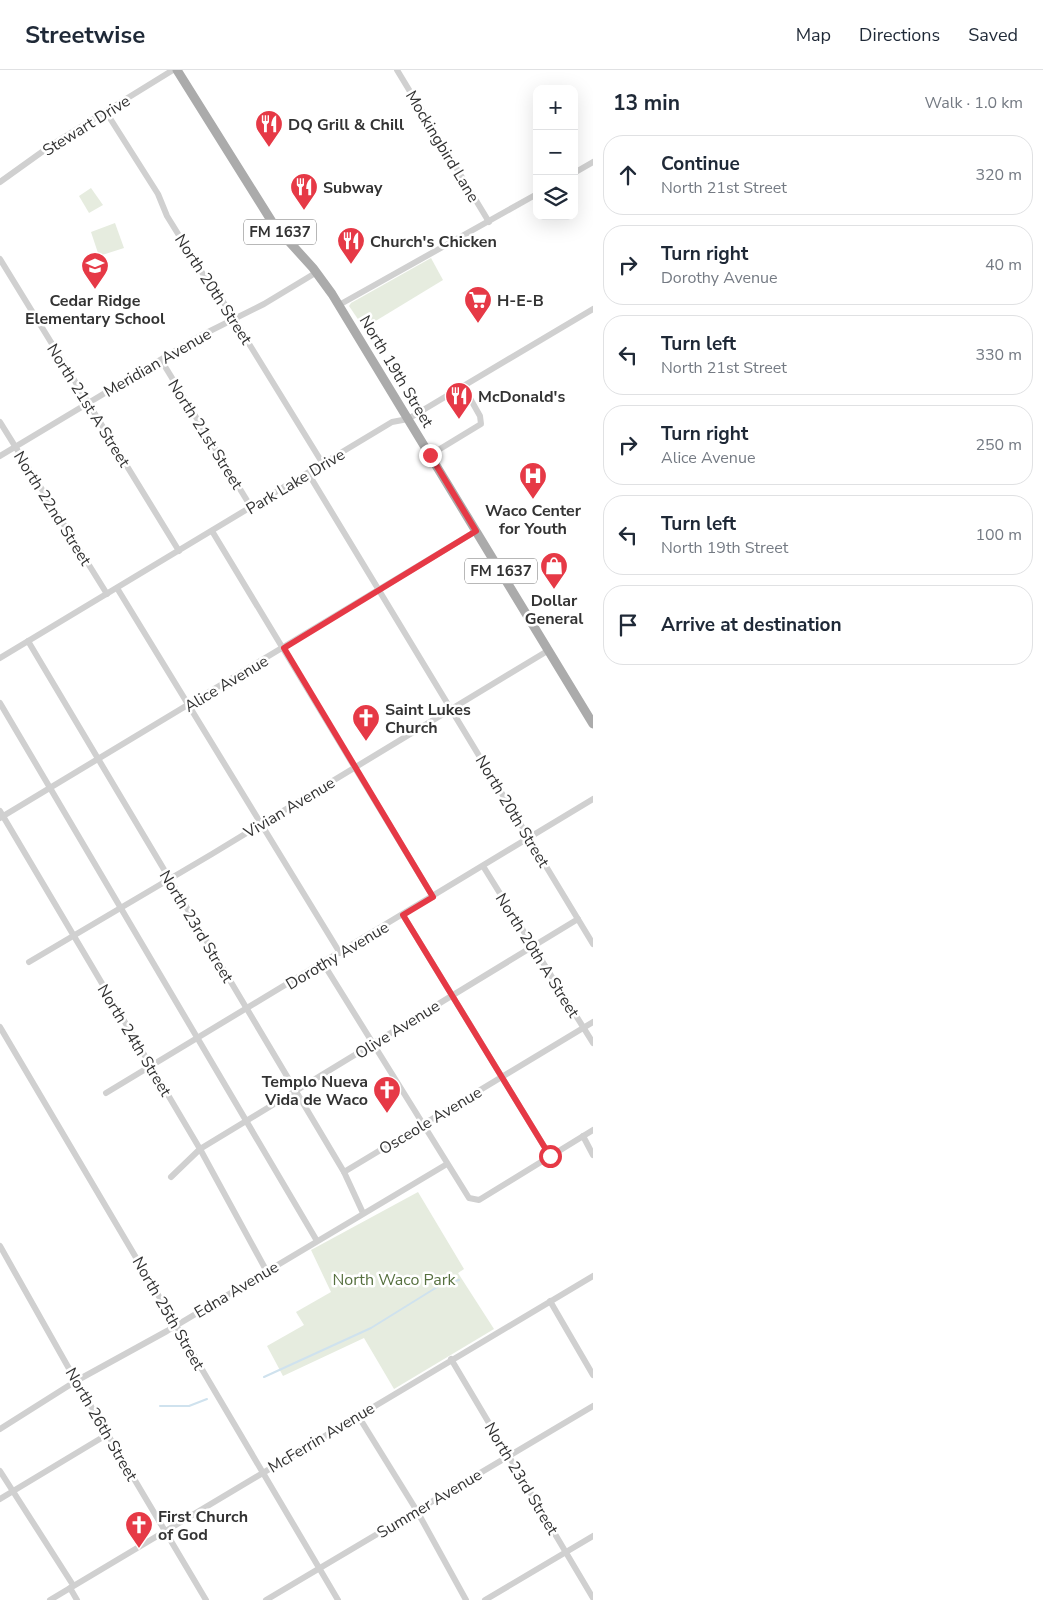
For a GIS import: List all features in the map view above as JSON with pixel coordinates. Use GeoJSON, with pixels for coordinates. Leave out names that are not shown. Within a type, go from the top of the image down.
{"type":"FeatureCollection","features":[{"type":"Feature","properties":{"kind":"main road","name":"North 19th Street"},"geometry":{"type":"LineString","coordinates":[[175,70],[274,225],[316,272],[339,305],[593,724]]}},
{"type":"Feature","properties":{"kind":"street","name":"Stewart Drive"},"geometry":{"type":"LineString","coordinates":[[0,182],[53,144],[175,70]]}},
{"type":"Feature","properties":{"kind":"street","name":"Mockingbird Lane"},"geometry":{"type":"LineString","coordinates":[[397,70],[489,222]]}},
{"type":"Feature","properties":{"kind":"street","name":"North 20th Street"},"geometry":{"type":"LineString","coordinates":[[106,112],[158,194],[167,216],[206,279],[234,318],[323,464]]}},
{"type":"Feature","properties":{"kind":"street"},"geometry":{"type":"LineString","coordinates":[[578,171],[593,162]]}},
{"type":"Feature","properties":{"kind":"street"},"geometry":{"type":"LineString","coordinates":[[339,305],[533,196]]}},
{"type":"Feature","properties":{"kind":"street","name":"North 21st A Street"},"geometry":{"type":"LineString","coordinates":[[0,259],[179,550]]}},
{"type":"Feature","properties":{"kind":"street","name":"Meridian Avenue"},"geometry":{"type":"LineString","coordinates":[[0,456],[87,403],[234,318],[264,304],[316,272]]}},
{"type":"Feature","properties":{"kind":"street","name":"Park Lake Drive"},"geometry":{"type":"LineString","coordinates":[[1,656],[392,422],[408,419],[593,310]]}},
{"type":"Feature","properties":{"kind":"street","name":"North 21st Street"},"geometry":{"type":"LineString","coordinates":[[161,360],[251,507]]}},
{"type":"Feature","properties":{"kind":"street"},"geometry":{"type":"LineString","coordinates":[[430,455],[480,424],[480,416],[463,386]]}},
{"type":"Feature","properties":{"kind":"street","name":"North 22nd Street"},"geometry":{"type":"LineString","coordinates":[[0,422],[107,594]]}},
{"type":"Feature","properties":{"kind":"street","name":"North 20th Street"},"geometry":{"type":"LineString","coordinates":[[308,474],[593,944]]}},
{"type":"Feature","properties":{"kind":"street"},"geometry":{"type":"LineString","coordinates":[[212,531],[433,897]]}},
{"type":"Feature","properties":{"kind":"street","name":"Alice Avenue"},"geometry":{"type":"LineString","coordinates":[[1,815],[49,789],[476,531]]}},
{"type":"Feature","properties":{"kind":"street"},"geometry":{"type":"LineString","coordinates":[[117,588],[340,953]]}},
{"type":"Feature","properties":{"kind":"street","name":"North 23rd Street"},"geometry":{"type":"LineString","coordinates":[[28,641],[344,1172],[363,1212]]}},
{"type":"Feature","properties":{"kind":"street","name":"Vivian Avenue"},"geometry":{"type":"LineString","coordinates":[[29,962],[170,879],[548,650]]}},
{"type":"Feature","properties":{"kind":"street"},"geometry":{"type":"LineString","coordinates":[[0,703],[317,1241]]}},
{"type":"Feature","properties":{"kind":"street","name":"Dorothy Avenue"},"geometry":{"type":"LineString","coordinates":[[106,1093],[593,800]]}},
{"type":"Feature","properties":{"kind":"street","name":"North 24th Street"},"geometry":{"type":"LineString","coordinates":[[1,815],[200,1149],[266,1270]]}},
{"type":"Feature","properties":{"kind":"street","name":"North 20th A Street"},"geometry":{"type":"LineString","coordinates":[[483,866],[593,1043]]}},
{"type":"Feature","properties":{"kind":"street"},"geometry":{"type":"LineString","coordinates":[[403,915],[453,994],[550,1156]]}},
{"type":"Feature","properties":{"kind":"street","name":"Olive Avenue"},"geometry":{"type":"LineString","coordinates":[[170,1177],[200,1149],[578,919]]}},
{"type":"Feature","properties":{"kind":"street"},"geometry":{"type":"LineString","coordinates":[[323,963],[422,1125],[466,1195],[471,1199],[479,1200],[593,1130]]}},
{"type":"Feature","properties":{"kind":"street","name":"Osceole Avenue"},"geometry":{"type":"LineString","coordinates":[[344,1172],[593,1022]]}},
{"type":"Feature","properties":{"kind":"street","name":"North 25th Street"},"geometry":{"type":"LineString","coordinates":[[0,1027],[338,1600]]}},
{"type":"Feature","properties":{"kind":"street"},"geometry":{"type":"LineString","coordinates":[[583,1136],[593,1155]]}},
{"type":"Feature","properties":{"kind":"street","name":"Edna Avenue"},"geometry":{"type":"LineString","coordinates":[[0,1429],[76,1381],[175,1325],[447,1164]]}},
{"type":"Feature","properties":{"kind":"street","name":"North 26th Street"},"geometry":{"type":"LineString","coordinates":[[0,1246],[76,1381],[206,1600]]}},
{"type":"Feature","properties":{"kind":"street","name":"McFerrin Avenue"},"geometry":{"type":"LineString","coordinates":[[50,1600],[357,1414],[593,1276]]}},
{"type":"Feature","properties":{"kind":"street"},"geometry":{"type":"LineString","coordinates":[[550,1301],[593,1375]]}},
{"type":"Feature","properties":{"kind":"street","name":"North 23rd Street"},"geometry":{"type":"LineString","coordinates":[[451,1360],[593,1598]]}},
{"type":"Feature","properties":{"kind":"street","name":"Summer Avenue"},"geometry":{"type":"LineString","coordinates":[[266,1600],[593,1406]]}},
{"type":"Feature","properties":{"kind":"street"},"geometry":{"type":"LineString","coordinates":[[357,1414],[417,1511],[466,1600]]}},
{"type":"Feature","properties":{"kind":"street"},"geometry":{"type":"LineString","coordinates":[[0,1499],[108,1434]]}},
{"type":"Feature","properties":{"kind":"street"},"geometry":{"type":"LineString","coordinates":[[0,1471],[11,1492],[71,1586],[77,1600]]}},
{"type":"Feature","properties":{"kind":"street"},"geometry":{"type":"LineString","coordinates":[[485,1600],[593,1536]]}},
{"type":"Feature","properties":{"kind":"green space"},"geometry":{"type":"Polygon","coordinates":[[[91,188],[103,205],[89,213],[79,196],[91,188]]]}},
{"type":"Feature","properties":{"kind":"green space"},"geometry":{"type":"Polygon","coordinates":[[[115,223],[124,248],[99,256],[91,232],[115,223]]]}},
{"type":"Feature","properties":{"kind":"green space"},"geometry":{"type":"Polygon","coordinates":[[[431,258],[443,280],[364,328],[349,306],[351,303],[431,258]]]}},
{"type":"Feature","properties":{"kind":"green space","name":"North Waco Park"},"geometry":{"type":"Polygon","coordinates":[[[418,1192],[464,1269],[458,1273],[494,1329],[394,1389],[364,1338],[283,1376],[267,1346],[304,1325],[296,1312],[331,1292],[311,1250],[418,1192]]]}},
{"type":"Feature","properties":{"kind":"waterway"},"geometry":{"type":"LineString","coordinates":[[264,1377],[371,1328],[442,1284],[459,1280]]}},
{"type":"Feature","properties":{"kind":"waterway"},"geometry":{"type":"LineString","coordinates":[[160,1406],[189,1406],[207,1399]]}},
{"type":"Feature","properties":{"kind":"place","name":"DQ Grill & Chill"},"geometry":{"type":"Point","coordinates":[269,148]}},
{"type":"Feature","properties":{"kind":"place","name":"Subway"},"geometry":{"type":"Point","coordinates":[304,211]}},
{"type":"Feature","properties":{"kind":"place","name":"Church's Chicken"},"geometry":{"type":"Point","coordinates":[351,265]}},
{"type":"Feature","properties":{"kind":"place","name":"Cedar Ridge Elementary School"},"geometry":{"type":"Point","coordinates":[95,290]}},
{"type":"Feature","properties":{"kind":"place","name":"H-E-B"},"geometry":{"type":"Point","coordinates":[478,324]}},
{"type":"Feature","properties":{"kind":"place","name":"McDonald's"},"geometry":{"type":"Point","coordinates":[459,420]}},
{"type":"Feature","properties":{"kind":"place","name":"Waco Center for Youth"},"geometry":{"type":"Point","coordinates":[533,500]}},
{"type":"Feature","properties":{"kind":"place","name":"Dollar General"},"geometry":{"type":"Point","coordinates":[554,590]}},
{"type":"Feature","properties":{"kind":"place","name":"Saint Lukes Church"},"geometry":{"type":"Point","coordinates":[366,742]}},
{"type":"Feature","properties":{"kind":"place","name":"Templo Nueva Vida de Waco"},"geometry":{"type":"Point","coordinates":[387,1114]}},
{"type":"Feature","properties":{"kind":"place","name":"First Church of God"},"geometry":{"type":"Point","coordinates":[139,1549]}},
{"type":"Feature","properties":{"kind":"route"},"geometry":{"type":"LineString","coordinates":[[430,455],[476,531],[412,572],[284,648],[433,897],[403,915],[453,994],[550,1156]]}}]}
